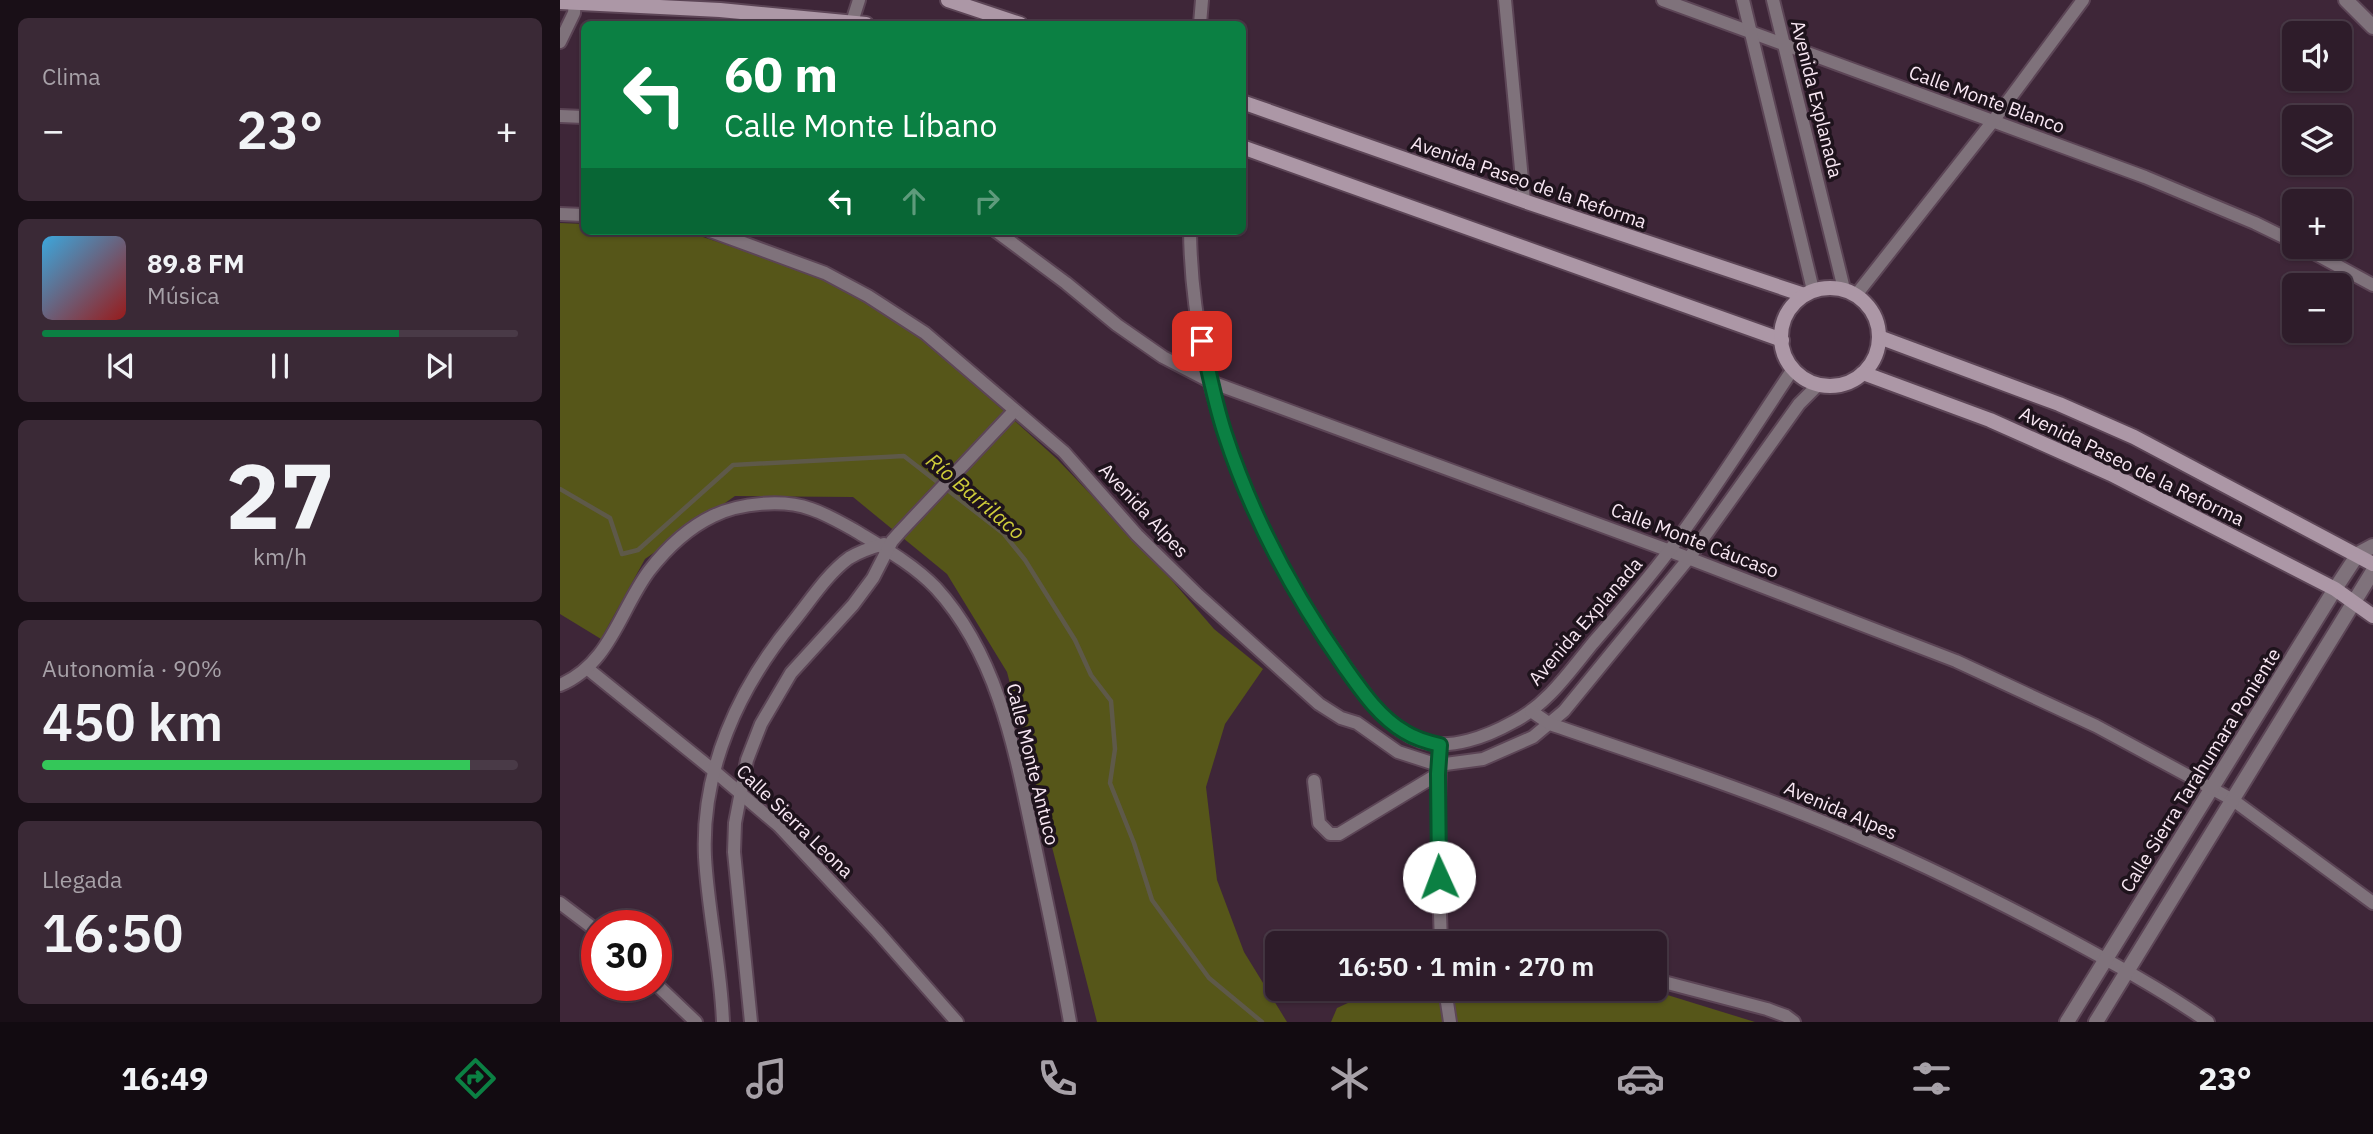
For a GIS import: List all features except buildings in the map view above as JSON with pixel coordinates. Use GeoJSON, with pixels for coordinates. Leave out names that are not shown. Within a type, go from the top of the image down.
{"type":"FeatureCollection","features":[{"type":"Feature","properties":{"kind":"main road"},"geometry":{"type":"LineString","coordinates":[[948,0],[1011,21]]}},
{"type":"Feature","properties":{"kind":"main road"},"geometry":{"type":"LineString","coordinates":[[560,2],[575,5],[592,1],[838,21]]}},
{"type":"Feature","properties":{"kind":"main road","name":"Avenida Paseo de la Reforma"},"geometry":{"type":"LineString","coordinates":[[1246,103],[1524,201],[1809,293]]}},
{"type":"Feature","properties":{"kind":"main road"},"geometry":{"type":"LineString","coordinates":[[1246,148],[1782,340]]}},
{"type":"Feature","properties":{"kind":"main road"},"geometry":{"type":"LineString","coordinates":[[1828,288],[1850,292],[1873,313],[1879,337],[1872,363],[1863,373],[1835,386],[1805,379],[1793,369],[1785,355],[1783,322],[1791,307],[1809,293],[1828,288]]}},
{"type":"Feature","properties":{"kind":"main road","name":"Avenida Paseo de la Reforma"},"geometry":{"type":"LineString","coordinates":[[1879,337],[2059,404],[2134,437],[2373,564]]}},
{"type":"Feature","properties":{"kind":"main road","name":"Avenida Paseo de la Reforma"},"geometry":{"type":"LineString","coordinates":[[1863,373],[1990,420],[2111,474],[2335,589],[2373,616]]}},
{"type":"Feature","properties":{"kind":"street"},"geometry":{"type":"LineString","coordinates":[[859,0],[859,21]]}},
{"type":"Feature","properties":{"kind":"street"},"geometry":{"type":"LineString","coordinates":[[1200,21],[1202,0]]}},
{"type":"Feature","properties":{"kind":"street"},"geometry":{"type":"LineString","coordinates":[[1505,0],[1524,201]]}},
{"type":"Feature","properties":{"kind":"street","name":"Calle Monte Blanco"},"geometry":{"type":"LineString","coordinates":[[1662,0],[2145,177],[2282,236]]}},
{"type":"Feature","properties":{"kind":"street"},"geometry":{"type":"LineString","coordinates":[[1744,0],[1809,293]]}},
{"type":"Feature","properties":{"kind":"street","name":"Avenida Explanada"},"geometry":{"type":"LineString","coordinates":[[1773,0],[1782,44],[1850,292]]}},
{"type":"Feature","properties":{"kind":"street"},"geometry":{"type":"LineString","coordinates":[[1850,292],[1993,121],[2082,0]]}},
{"type":"Feature","properties":{"kind":"street"},"geometry":{"type":"LineString","coordinates":[[2346,0],[2373,27]]}},
{"type":"Feature","properties":{"kind":"street"},"geometry":{"type":"LineString","coordinates":[[560,42],[575,5]]}},
{"type":"Feature","properties":{"kind":"street"},"geometry":{"type":"LineString","coordinates":[[560,116],[581,117]]}},
{"type":"Feature","properties":{"kind":"street"},"geometry":{"type":"LineString","coordinates":[[560,215],[581,215]]}},
{"type":"Feature","properties":{"kind":"street","name":"Avenida Alpes"},"geometry":{"type":"LineString","coordinates":[[721,235],[825,273],[869,296],[925,333],[1064,452],[1137,535],[1198,595],[1319,704],[1341,718],[1357,723],[1398,751],[1438,769],[1496,754],[1533,737],[1550,724]]}},
{"type":"Feature","properties":{"kind":"street","name":"Calle Monte Cáucaso"},"geometry":{"type":"LineString","coordinates":[[1001,235],[1154,351],[1211,382],[1689,558],[1956,661],[2072,714],[2212,786],[2373,903]]}},
{"type":"Feature","properties":{"kind":"street"},"geometry":{"type":"LineString","coordinates":[[1190,235],[1194,284],[1211,382],[1240,476],[1267,536],[1321,632],[1364,693],[1403,731],[1440,745],[1438,769],[1441,931]]}},
{"type":"Feature","properties":{"kind":"street"},"geometry":{"type":"LineString","coordinates":[[2325,259],[2373,285]]}},
{"type":"Feature","properties":{"kind":"street","name":"Avenida Explanada"},"geometry":{"type":"LineString","coordinates":[[1440,745],[1492,732],[1514,722],[1562,681],[1670,551],[1793,369]]}},
{"type":"Feature","properties":{"kind":"street","name":"Avenida Explanada"},"geometry":{"type":"LineString","coordinates":[[1550,724],[1581,692],[1689,558],[1799,404],[1819,384]]}},
{"type":"Feature","properties":{"kind":"street"},"geometry":{"type":"LineString","coordinates":[[751,1022],[734,852],[747,760],[761,724],[791,673],[853,605],[873,578],[890,542],[1014,411]]}},
{"type":"Feature","properties":{"kind":"street","name":"Calle Monte Antuco"},"geometry":{"type":"LineString","coordinates":[[588,669],[614,632],[649,571],[686,533],[713,516],[737,508],[761,505],[810,508],[890,542],[915,570],[935,587],[969,632],[984,659],[1006,724],[1026,804],[1070,1022]]}},
{"type":"Feature","properties":{"kind":"street"},"geometry":{"type":"LineString","coordinates":[[723,1022],[705,857],[707,799],[713,769],[734,713],[774,645],[850,558],[890,542]]}},
{"type":"Feature","properties":{"kind":"street","name":"Calle Sierra Tarahumara Poniente"},"geometry":{"type":"LineString","coordinates":[[2067,1022],[2335,589],[2358,554],[2373,546]]}},
{"type":"Feature","properties":{"kind":"street"},"geometry":{"type":"LineString","coordinates":[[2096,1022],[2373,571]]}},
{"type":"Feature","properties":{"kind":"street"},"geometry":{"type":"LineString","coordinates":[[560,684],[588,669]]}},
{"type":"Feature","properties":{"kind":"street","name":"Calle Sierra Leona"},"geometry":{"type":"LineString","coordinates":[[588,669],[713,769],[779,826],[821,869],[957,1022]]}},
{"type":"Feature","properties":{"kind":"street"},"geometry":{"type":"LineString","coordinates":[[1357,723],[1377,707]]}},
{"type":"Feature","properties":{"kind":"street","name":"Avenida Alpes"},"geometry":{"type":"LineString","coordinates":[[1531,710],[1550,724],[1749,793],[1838,828],[1998,902],[2105,959],[2208,1022]]}},
{"type":"Feature","properties":{"kind":"street"},"geometry":{"type":"LineString","coordinates":[[1314,781],[1319,823],[1330,834],[1339,834],[1438,769]]}},
{"type":"Feature","properties":{"kind":"street"},"geometry":{"type":"LineString","coordinates":[[560,902],[581,918]]}},
{"type":"Feature","properties":{"kind":"street"},"geometry":{"type":"LineString","coordinates":[[1667,983],[1767,1009],[1794,1022]]}},
{"type":"Feature","properties":{"kind":"street"},"geometry":{"type":"LineString","coordinates":[[672,999],[696,1022]]}},
{"type":"Feature","properties":{"kind":"street"},"geometry":{"type":"LineString","coordinates":[[1447,1001],[1450,1022]]}},
{"type":"Feature","properties":{"kind":"shaded area"},"geometry":{"type":"Polygon","coordinates":[[[560,223],[581,224],[581,235],[703,237],[823,277],[923,338],[1057,459],[1162,569],[1214,629],[1263,669],[1225,724],[1206,787],[1217,880],[1244,952],[1265,986],[1265,1001],[1274,1001],[1287,1022],[1097,1022],[1007,672],[947,574],[853,497],[735,496],[645,559],[601,639],[560,614],[560,223]]]}},
{"type":"Feature","properties":{"kind":"shaded area"},"geometry":{"type":"Polygon","coordinates":[[[1667,995],[1755,1022],[1331,1022],[1337,1008],[1352,1001],[1667,1001],[1667,995]]]}},
{"type":"Feature","properties":{"kind":"waterway","name":"Río Barrilaco"},"geometry":{"type":"LineString","coordinates":[[560,489],[610,518],[622,554],[638,550],[733,465],[904,456],[1004,534],[1025,560],[1075,640],[1091,675],[1111,701],[1115,749],[1110,783],[1134,843],[1152,900],[1209,978],[1262,1022]]}},
{"type":"Feature","properties":{"kind":"route"},"geometry":{"type":"LineString","coordinates":[[1202,341],[1224,431],[1240,476],[1289,579],[1321,632],[1364,693],[1384,716],[1403,731],[1440,745],[1439,877]]}}]}
